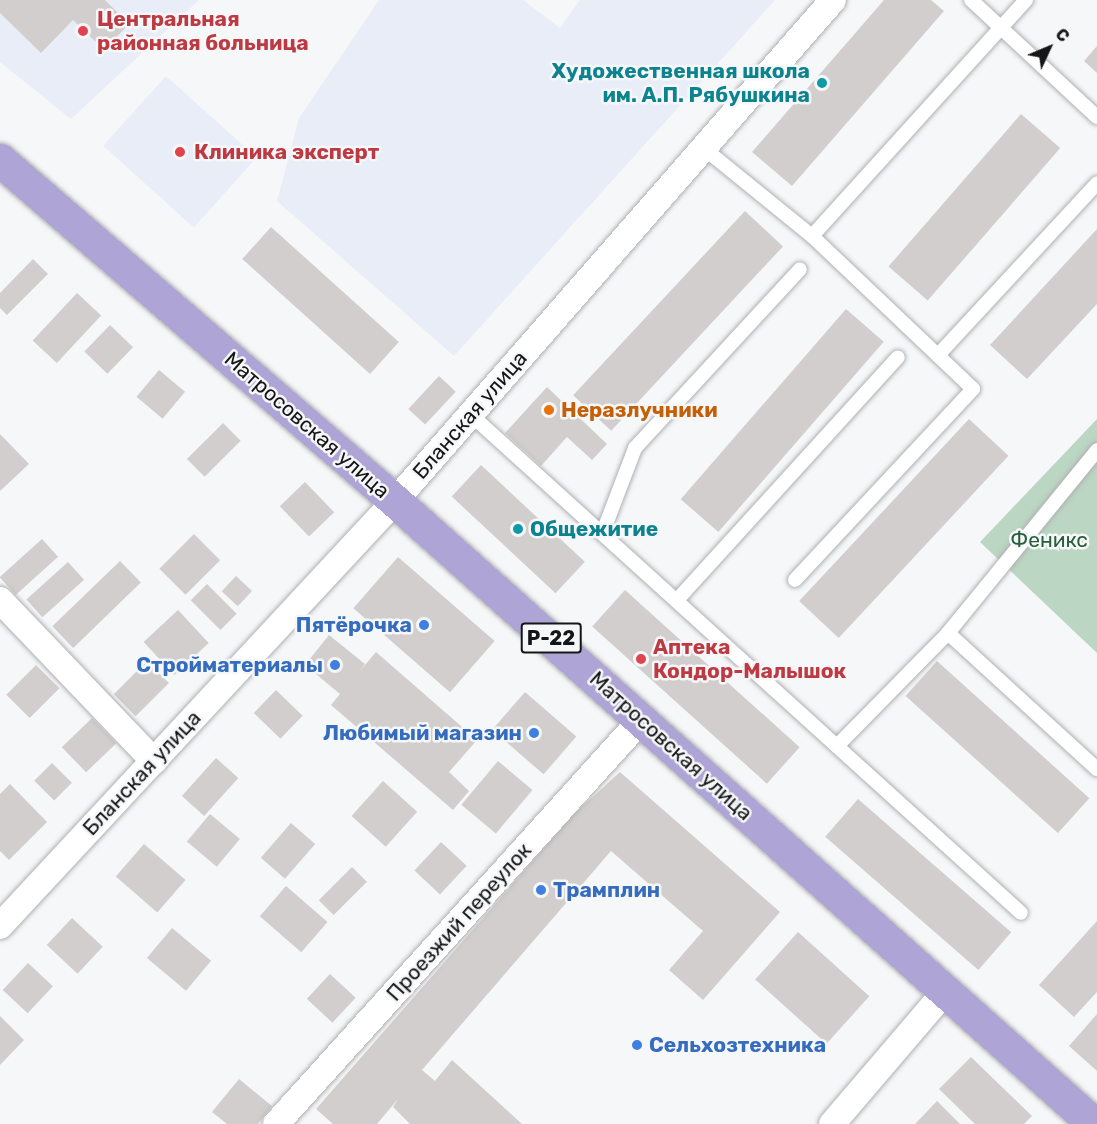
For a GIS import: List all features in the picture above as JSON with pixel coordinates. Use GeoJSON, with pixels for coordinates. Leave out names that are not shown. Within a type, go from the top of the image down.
{"type":"FeatureCollection","features":[{"type":"Feature","properties":{"kind":"highway","name":"Матросовская улица"},"geometry":{"type":"LineString","coordinates":[[0,160],[395,501],[642,719],[944,993],[1094,1124]]}},
{"type":"Feature","properties":{"kind":"street","name":"Бланская улица"},"geometry":{"type":"LineString","coordinates":[[0,926],[395,501],[706,150],[833,0]]}},
{"type":"Feature","properties":{"kind":"street"},"geometry":{"type":"LineString","coordinates":[[0,600],[154,760]]}},
{"type":"Feature","properties":{"kind":"street","name":"Проезжий переулок"},"geometry":{"type":"LineString","coordinates":[[276,1124],[642,719]]}},
{"type":"Feature","properties":{"kind":"street"},"geometry":{"type":"LineString","coordinates":[[832,1124],[944,993]]}},
{"type":"Feature","properties":{"kind":"lane"},"geometry":{"type":"LineString","coordinates":[[971,0],[1097,117]]}},
{"type":"Feature","properties":{"kind":"lane"},"geometry":{"type":"LineString","coordinates":[[812,236],[1026,0]]}},
{"type":"Feature","properties":{"kind":"lane"},"geometry":{"type":"LineString","coordinates":[[706,150],[812,236],[973,389],[795,580]]}},
{"type":"Feature","properties":{"kind":"lane"},"geometry":{"type":"LineString","coordinates":[[938,356],[1097,183]]}},
{"type":"Feature","properties":{"kind":"lane"},"geometry":{"type":"LineString","coordinates":[[603,532],[635,448],[800,269]]}},
{"type":"Feature","properties":{"kind":"lane"},"geometry":{"type":"LineString","coordinates":[[677,600],[898,357]]}},
{"type":"Feature","properties":{"kind":"lane"},"geometry":{"type":"LineString","coordinates":[[470,414],[603,532],[1021,913]]}},
{"type":"Feature","properties":{"kind":"lane"},"geometry":{"type":"LineString","coordinates":[[837,746],[948,633],[1097,450]]}},
{"type":"Feature","properties":{"kind":"lane"},"geometry":{"type":"LineString","coordinates":[[948,633],[1097,769]]}},
{"type":"Feature","properties":{"kind":"shaded area","name":"Центральная районная больница"},"geometry":{"type":"Polygon","coordinates":[[[0,0],[199,0],[71,119],[0,62],[0,0]]]}},
{"type":"Feature","properties":{"kind":"shaded area"},"geometry":{"type":"Polygon","coordinates":[[[379,0],[523,0],[560,28],[580,0],[775,0],[454,356],[277,201],[299,118],[379,0]]]}},
{"type":"Feature","properties":{"kind":"shaded area","name":"Клиника эксперт"},"geometry":{"type":"Polygon","coordinates":[[[166,76],[257,158],[194,227],[103,146],[166,76]]]}},
{"type":"Feature","properties":{"kind":"green space","name":"Феникс"},"geometry":{"type":"Polygon","coordinates":[[[1097,419],[1097,653],[980,542],[1097,419]]]}},
{"type":"Feature","properties":{"kind":"building"},"geometry":{"type":"Polygon","coordinates":[[[0,0],[105,0],[129,24],[104,50],[73,20],[41,53],[0,13],[0,0]]]}},
{"type":"Feature","properties":{"kind":"building"},"geometry":{"type":"Polygon","coordinates":[[[884,0],[931,0],[944,11],[792,186],[752,152],[884,0]]]}},
{"type":"Feature","properties":{"kind":"building"},"geometry":{"type":"Polygon","coordinates":[[[1097,46],[1097,73],[1084,61],[1097,46]]]}},
{"type":"Feature","properties":{"kind":"building"},"geometry":{"type":"Polygon","coordinates":[[[1021,114],[1060,148],[928,301],[888,266],[1021,114]]]}},
{"type":"Feature","properties":{"kind":"building"},"geometry":{"type":"Polygon","coordinates":[[[745,211],[783,246],[611,431],[573,395],[745,211]]]}},
{"type":"Feature","properties":{"kind":"building"},"geometry":{"type":"Polygon","coordinates":[[[271,227],[399,342],[370,374],[242,259],[271,227]]]}},
{"type":"Feature","properties":{"kind":"building"},"geometry":{"type":"Polygon","coordinates":[[[1097,229],[1097,304],[1027,379],[990,345],[1097,229]]]}},
{"type":"Feature","properties":{"kind":"building"},"geometry":{"type":"Polygon","coordinates":[[[33,259],[48,274],[7,315],[0,308],[0,293],[33,259]]]}},
{"type":"Feature","properties":{"kind":"building"},"geometry":{"type":"Polygon","coordinates":[[[77,293],[101,316],[57,363],[33,341],[77,293]]]}},
{"type":"Feature","properties":{"kind":"building"},"geometry":{"type":"Polygon","coordinates":[[[846,309],[884,342],[718,532],[681,499],[846,309]]]}},
{"type":"Feature","properties":{"kind":"building"},"geometry":{"type":"Polygon","coordinates":[[[110,325],[133,347],[107,374],[84,352],[110,325]]]}},
{"type":"Feature","properties":{"kind":"building"},"geometry":{"type":"Polygon","coordinates":[[[159,370],[185,392],[163,419],[137,397],[159,370]]]}},
{"type":"Feature","properties":{"kind":"building"},"geometry":{"type":"Polygon","coordinates":[[[439,376],[456,392],[425,425],[408,409],[439,376]]]}},
{"type":"Feature","properties":{"kind":"building","name":"Неразлучники"},"geometry":{"type":"Polygon","coordinates":[[[547,387],[607,444],[592,460],[567,437],[541,466],[505,433],[547,387]]]}},
{"type":"Feature","properties":{"kind":"building"},"geometry":{"type":"Polygon","coordinates":[[[969,419],[1008,456],[839,638],[799,601],[969,419]]]}},
{"type":"Feature","properties":{"kind":"building"},"geometry":{"type":"Polygon","coordinates":[[[223,423],[241,441],[205,477],[187,459],[223,423]]]}},
{"type":"Feature","properties":{"kind":"building"},"geometry":{"type":"Polygon","coordinates":[[[0,434],[29,464],[0,491],[0,434]]]}},
{"type":"Feature","properties":{"kind":"building","name":"Общежитие"},"geometry":{"type":"Polygon","coordinates":[[[481,465],[585,562],[556,593],[452,496],[481,465]]]}},
{"type":"Feature","properties":{"kind":"building"},"geometry":{"type":"Polygon","coordinates":[[[305,482],[334,512],[309,537],[280,506],[305,482]]]}},
{"type":"Feature","properties":{"kind":"building"},"geometry":{"type":"Polygon","coordinates":[[[194,534],[220,560],[186,595],[159,569],[194,534]]]}},
{"type":"Feature","properties":{"kind":"building"},"geometry":{"type":"Polygon","coordinates":[[[42,539],[58,557],[16,595],[0,577],[42,539]]]}},
{"type":"Feature","properties":{"kind":"building","name":"Пятёрочка"},"geometry":{"type":"Polygon","coordinates":[[[398,557],[495,641],[450,692],[353,608],[398,557]]]}},
{"type":"Feature","properties":{"kind":"building"},"geometry":{"type":"Polygon","coordinates":[[[120,561],[141,583],[73,648],[52,626],[120,561]]]}},
{"type":"Feature","properties":{"kind":"building"},"geometry":{"type":"Polygon","coordinates":[[[68,562],[84,580],[42,617],[26,599],[68,562]]]}},
{"type":"Feature","properties":{"kind":"building"},"geometry":{"type":"Polygon","coordinates":[[[236,576],[252,591],[238,606],[222,591],[236,576]]]}},
{"type":"Feature","properties":{"kind":"building"},"geometry":{"type":"Polygon","coordinates":[[[207,584],[237,614],[220,630],[191,600],[207,584]]]}},
{"type":"Feature","properties":{"kind":"building"},"geometry":{"type":"Polygon","coordinates":[[[625,590],[800,747],[767,784],[592,626],[625,590]]]}},
{"type":"Feature","properties":{"kind":"building"},"geometry":{"type":"Polygon","coordinates":[[[178,610],[209,643],[174,675],[144,642],[178,610]]]}},
{"type":"Feature","properties":{"kind":"building"},"geometry":{"type":"Polygon","coordinates":[[[329,635],[365,664],[360,671],[376,652],[477,740],[449,772],[469,791],[453,810],[331,705],[340,694],[305,665],[329,635]]]}},
{"type":"Feature","properties":{"kind":"building"},"geometry":{"type":"Polygon","coordinates":[[[147,661],[169,683],[136,716],[114,694],[147,661]]]}},
{"type":"Feature","properties":{"kind":"building"},"geometry":{"type":"Polygon","coordinates":[[[937,661],[1089,798],[1058,833],[906,696],[937,661]]]}},
{"type":"Feature","properties":{"kind":"building"},"geometry":{"type":"Polygon","coordinates":[[[36,665],[59,688],[30,718],[6,695],[36,665]]]}},
{"type":"Feature","properties":{"kind":"building"},"geometry":{"type":"Polygon","coordinates":[[[276,690],[303,716],[280,739],[254,713],[276,690]]]}},
{"type":"Feature","properties":{"kind":"building","name":"Любимый магазин"},"geometry":{"type":"Polygon","coordinates":[[[525,692],[576,737],[544,774],[492,730],[525,692]]]}},
{"type":"Feature","properties":{"kind":"building"},"geometry":{"type":"Polygon","coordinates":[[[92,718],[116,743],[86,772],[62,747],[92,718]]]}},
{"type":"Feature","properties":{"kind":"building"},"geometry":{"type":"Polygon","coordinates":[[[216,758],[238,778],[204,816],[182,796],[216,758]]]}},
{"type":"Feature","properties":{"kind":"building"},"geometry":{"type":"Polygon","coordinates":[[[498,761],[532,790],[496,834],[461,805],[498,761]]]}},
{"type":"Feature","properties":{"kind":"building"},"geometry":{"type":"Polygon","coordinates":[[[52,763],[72,783],[54,800],[34,781],[52,763]]]}},
{"type":"Feature","properties":{"kind":"building"},"geometry":{"type":"Polygon","coordinates":[[[620,772],[780,912],[703,1000],[669,970],[703,931],[611,851],[422,1070],[435,1081],[452,1060],[522,1124],[410,1124],[393,1107],[398,1099],[377,1124],[333,1124],[316,1109],[574,814],[620,772]]]}},
{"type":"Feature","properties":{"kind":"building"},"geometry":{"type":"Polygon","coordinates":[[[383,781],[417,812],[386,847],[352,816],[383,781]]]}},
{"type":"Feature","properties":{"kind":"building"},"geometry":{"type":"Polygon","coordinates":[[[10,784],[47,822],[9,860],[0,851],[0,794],[10,784]]]}},
{"type":"Feature","properties":{"kind":"building"},"geometry":{"type":"Polygon","coordinates":[[[858,799],[1011,932],[978,970],[825,837],[858,799]]]}},
{"type":"Feature","properties":{"kind":"building"},"geometry":{"type":"Polygon","coordinates":[[[210,814],[240,839],[217,867],[187,842],[210,814]]]}},
{"type":"Feature","properties":{"kind":"building"},"geometry":{"type":"Polygon","coordinates":[[[291,823],[315,844],[285,879],[261,858],[291,823]]]}},
{"type":"Feature","properties":{"kind":"building"},"geometry":{"type":"Polygon","coordinates":[[[441,842],[467,866],[440,894],[414,871],[441,842]]]}},
{"type":"Feature","properties":{"kind":"building"},"geometry":{"type":"Polygon","coordinates":[[[144,844],[186,880],[157,913],[116,876],[144,844]]]}},
{"type":"Feature","properties":{"kind":"building"},"geometry":{"type":"Polygon","coordinates":[[[352,867],[367,882],[334,915],[319,900],[352,867]]]}},
{"type":"Feature","properties":{"kind":"building"},"geometry":{"type":"Polygon","coordinates":[[[286,886],[328,922],[301,952],[260,916],[286,886]]]}},
{"type":"Feature","properties":{"kind":"building"},"geometry":{"type":"Polygon","coordinates":[[[72,918],[103,947],[77,974],[47,945],[72,918]]]}},
{"type":"Feature","properties":{"kind":"building"},"geometry":{"type":"Polygon","coordinates":[[[1097,921],[1097,992],[1074,1017],[1039,985],[1097,921]]]}},
{"type":"Feature","properties":{"kind":"building"},"geometry":{"type":"Polygon","coordinates":[[[172,928],[211,961],[186,991],[147,958],[172,928]]]}},
{"type":"Feature","properties":{"kind":"building"},"geometry":{"type":"Polygon","coordinates":[[[798,932],[869,996],[827,1044],[755,980],[798,932]]]}},
{"type":"Feature","properties":{"kind":"building"},"geometry":{"type":"Polygon","coordinates":[[[28,963],[53,986],[28,1013],[3,990],[28,963]]]}},
{"type":"Feature","properties":{"kind":"building"},"geometry":{"type":"Polygon","coordinates":[[[330,974],[356,998],[332,1023],[307,999],[330,974]]]}},
{"type":"Feature","properties":{"kind":"building"},"geometry":{"type":"Polygon","coordinates":[[[1097,1014],[1097,1071],[1069,1046],[1097,1014]]]}},
{"type":"Feature","properties":{"kind":"building"},"geometry":{"type":"Polygon","coordinates":[[[0,1016],[24,1040],[0,1065],[0,1016]]]}},
{"type":"Feature","properties":{"kind":"building"},"geometry":{"type":"Polygon","coordinates":[[[971,1057],[1032,1116],[1024,1124],[975,1124],[939,1089],[971,1057]]]}},
{"type":"Feature","properties":{"kind":"building"},"geometry":{"type":"Polygon","coordinates":[[[239,1079],[272,1106],[258,1124],[227,1124],[212,1112],[239,1079]]]}},
{"type":"Feature","properties":{"kind":"building"},"geometry":{"type":"Polygon","coordinates":[[[937,1101],[960,1124],[915,1124],[937,1101]]]}},
{"type":"Feature","properties":{"kind":"place","name":"Центральная районная больница"},"geometry":{"type":"Point","coordinates":[83,31]}},
{"type":"Feature","properties":{"kind":"place","name":"Художественная школа им. А.П. Рябушкина"},"geometry":{"type":"Point","coordinates":[822,83]}},
{"type":"Feature","properties":{"kind":"place","name":"Клиника эксперт"},"geometry":{"type":"Point","coordinates":[180,152]}},
{"type":"Feature","properties":{"kind":"place","name":"Неразлучники"},"geometry":{"type":"Point","coordinates":[549,410]}},
{"type":"Feature","properties":{"kind":"place","name":"Общежитие"},"geometry":{"type":"Point","coordinates":[518,529]}},
{"type":"Feature","properties":{"kind":"place","name":"Пятёрочка"},"geometry":{"type":"Point","coordinates":[424,625]}},
{"type":"Feature","properties":{"kind":"place","name":"Аптека Кондор-Малышок"},"geometry":{"type":"Point","coordinates":[641,659]}},
{"type":"Feature","properties":{"kind":"place","name":"Стройматериалы"},"geometry":{"type":"Point","coordinates":[335,665]}},
{"type":"Feature","properties":{"kind":"place","name":"Любимый магазин"},"geometry":{"type":"Point","coordinates":[534,733]}},
{"type":"Feature","properties":{"kind":"place","name":"Трамплин"},"geometry":{"type":"Point","coordinates":[541,890]}},
{"type":"Feature","properties":{"kind":"place","name":"Сельхозтехника"},"geometry":{"type":"Point","coordinates":[637,1045]}}]}
